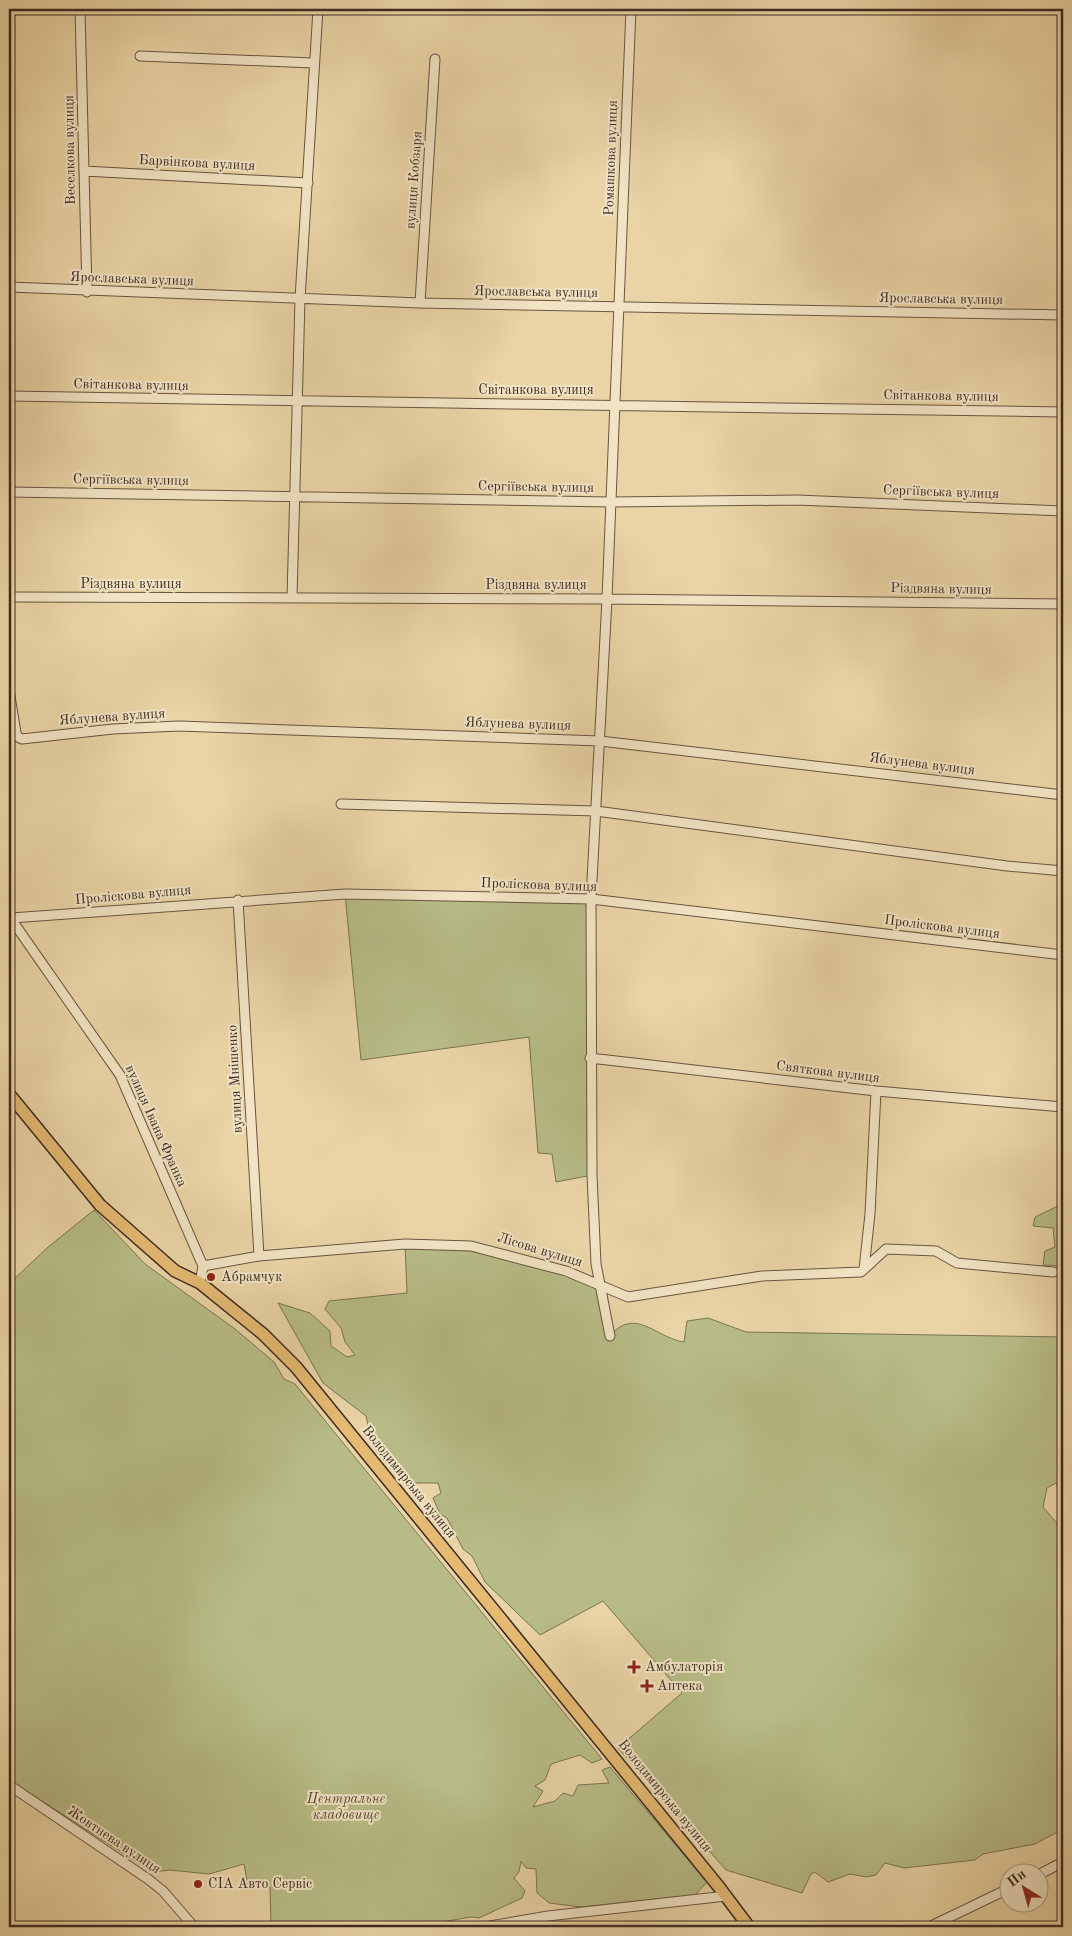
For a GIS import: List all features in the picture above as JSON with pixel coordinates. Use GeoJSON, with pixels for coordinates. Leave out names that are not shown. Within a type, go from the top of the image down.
{"type":"FeatureCollection","features":[{"type":"Feature","properties":{"kind":"main road","name":"Володимирська вулиця"},"geometry":{"type":"LineString","coordinates":[[9,1094],[100,1205],[175,1271],[200,1283],[263,1334],[296,1367],[750,1927]]}},
{"type":"Feature","properties":{"kind":"street","name":"Веселкова вулиця"},"geometry":{"type":"LineString","coordinates":[[80,9],[87,292]]}},
{"type":"Feature","properties":{"kind":"street"},"geometry":{"type":"LineString","coordinates":[[292,598],[300,299],[308,182],[313,63],[318,9]]}},
{"type":"Feature","properties":{"kind":"street","name":"Ромашкова вулиця"},"geometry":{"type":"LineString","coordinates":[[610,1336],[599,1283],[592,1175],[590,1058],[591,900],[607,599],[631,9]]}},
{"type":"Feature","properties":{"kind":"street"},"geometry":{"type":"LineString","coordinates":[[140,56],[313,63]]}},
{"type":"Feature","properties":{"kind":"street","name":"вулиця Кобзаря"},"geometry":{"type":"LineString","coordinates":[[420,303],[435,59]]}},
{"type":"Feature","properties":{"kind":"street","name":"Барвінкова вулиця"},"geometry":{"type":"LineString","coordinates":[[84,171],[308,182]]}},
{"type":"Feature","properties":{"kind":"street","name":"Ярославська вулиця"},"geometry":{"type":"LineString","coordinates":[[9,287],[87,292],[420,303],[1063,315]]}},
{"type":"Feature","properties":{"kind":"street","name":"Світанкова вулиця"},"geometry":{"type":"LineString","coordinates":[[9,396],[296,402],[615,404],[1063,412]]}},
{"type":"Feature","properties":{"kind":"street","name":"Сергіївська вулиця"},"geometry":{"type":"LineString","coordinates":[[9,492],[611,502],[797,500],[1063,511]]}},
{"type":"Feature","properties":{"kind":"street","name":"Різдвяна вулиця"},"geometry":{"type":"LineString","coordinates":[[9,597],[607,599],[1063,604]]}},
{"type":"Feature","properties":{"kind":"street","name":"Яблунева вулиця"},"geometry":{"type":"LineString","coordinates":[[9,690],[16,733],[18,738],[22,739],[113,729],[179,726],[600,741],[1063,795]]}},
{"type":"Feature","properties":{"kind":"street"},"geometry":{"type":"LineString","coordinates":[[341,804],[596,811],[1007,866],[1063,871]]}},
{"type":"Feature","properties":{"kind":"street","name":"Проліскова вулиця"},"geometry":{"type":"LineString","coordinates":[[10,917],[345,894],[591,900],[1063,955]]}},
{"type":"Feature","properties":{"kind":"street","name":"вулиця Мнішенко"},"geometry":{"type":"LineString","coordinates":[[238,900],[259,1256]]}},
{"type":"Feature","properties":{"kind":"street","name":"вулиця Івана Франка"},"geometry":{"type":"LineString","coordinates":[[10,917],[120,1075],[203,1266]]}},
{"type":"Feature","properties":{"kind":"street","name":"Святкова вулиця"},"geometry":{"type":"LineString","coordinates":[[590,1058],[876,1092],[1063,1107]]}},
{"type":"Feature","properties":{"kind":"street"},"geometry":{"type":"LineString","coordinates":[[864,1269],[870,1214],[876,1092]]}},
{"type":"Feature","properties":{"kind":"street","name":"Лісова вулиця"},"geometry":{"type":"LineString","coordinates":[[203,1266],[259,1256],[405,1244],[463,1245],[499,1251],[599,1283],[628,1297],[762,1276],[860,1272],[864,1269]]}},
{"type":"Feature","properties":{"kind":"street"},"geometry":{"type":"LineString","coordinates":[[864,1269],[886,1250],[895,1250],[936,1251],[957,1263],[1053,1272]]}},
{"type":"Feature","properties":{"kind":"street"},"geometry":{"type":"LineString","coordinates":[[200,1283],[203,1266]]}},
{"type":"Feature","properties":{"kind":"street","name":"Жовтнева вулиця"},"geometry":{"type":"LineString","coordinates":[[9,1785],[148,1878],[163,1891],[194,1927]]}},
{"type":"Feature","properties":{"kind":"street"},"geometry":{"type":"LineString","coordinates":[[1050,1869],[1063,1862]]}},
{"type":"Feature","properties":{"kind":"street"},"geometry":{"type":"LineString","coordinates":[[929,1927],[1000,1893]]}},
{"type":"Feature","properties":{"kind":"street"},"geometry":{"type":"LineString","coordinates":[[484,1927],[548,1916],[726,1896]]}},
{"type":"Feature","properties":{"kind":"green space"},"geometry":{"type":"Polygon","coordinates":[[[345,894],[591,899],[592,1175],[556,1182],[552,1154],[538,1153],[529,1037],[361,1060],[345,894]]]}},
{"type":"Feature","properties":{"kind":"green space"},"geometry":{"type":"Polygon","coordinates":[[[1063,1205],[1063,1266],[1043,1265],[1045,1251],[1055,1247],[1053,1228],[1033,1226],[1035,1217],[1063,1205]]]}},
{"type":"Feature","properties":{"kind":"green space","name":"Центральне кладовище"},"geometry":{"type":"Polygon","coordinates":[[[94,1210],[145,1264],[235,1329],[274,1362],[284,1379],[295,1384],[602,1759],[592,1763],[580,1755],[551,1764],[545,1780],[535,1786],[543,1791],[533,1807],[555,1801],[563,1793],[573,1796],[578,1785],[609,1783],[602,1770],[610,1767],[707,1882],[695,1895],[581,1907],[549,1903],[537,1893],[536,1869],[526,1868],[521,1861],[519,1872],[514,1878],[525,1891],[522,1898],[479,1918],[471,1917],[413,1927],[271,1927],[270,1887],[248,1886],[244,1864],[209,1874],[170,1870],[152,1872],[9,1780],[9,1284],[47,1248],[94,1210]]]}},
{"type":"Feature","properties":{"kind":"green space"},"geometry":{"type":"Polygon","coordinates":[[[405,1244],[471,1246],[599,1283],[610,1336],[619,1327],[637,1324],[684,1342],[687,1321],[708,1318],[746,1332],[1063,1337],[1063,1499],[1056,1483],[1047,1488],[1043,1507],[1060,1527],[1063,1520],[1063,1829],[1035,1844],[983,1854],[975,1860],[904,1868],[885,1863],[876,1875],[866,1877],[850,1874],[828,1882],[815,1872],[811,1874],[802,1893],[726,1870],[618,1748],[682,1693],[603,1601],[540,1635],[485,1582],[472,1556],[463,1549],[447,1518],[440,1514],[433,1498],[441,1493],[438,1483],[409,1483],[373,1447],[366,1416],[323,1383],[278,1303],[310,1313],[330,1331],[331,1346],[347,1357],[355,1355],[345,1342],[341,1328],[325,1309],[329,1301],[407,1293],[405,1244]]]}},
{"type":"Feature","properties":{"kind":"place","name":"Абрамчук"},"geometry":{"type":"Point","coordinates":[211,1277]}},
{"type":"Feature","properties":{"kind":"place","name":"Амбулаторія"},"geometry":{"type":"Point","coordinates":[634,1667]}},
{"type":"Feature","properties":{"kind":"place","name":"Аптека"},"geometry":{"type":"Point","coordinates":[647,1686]}},
{"type":"Feature","properties":{"kind":"place","name":"СІА Авто Сервіс"},"geometry":{"type":"Point","coordinates":[198,1884]}}]}
